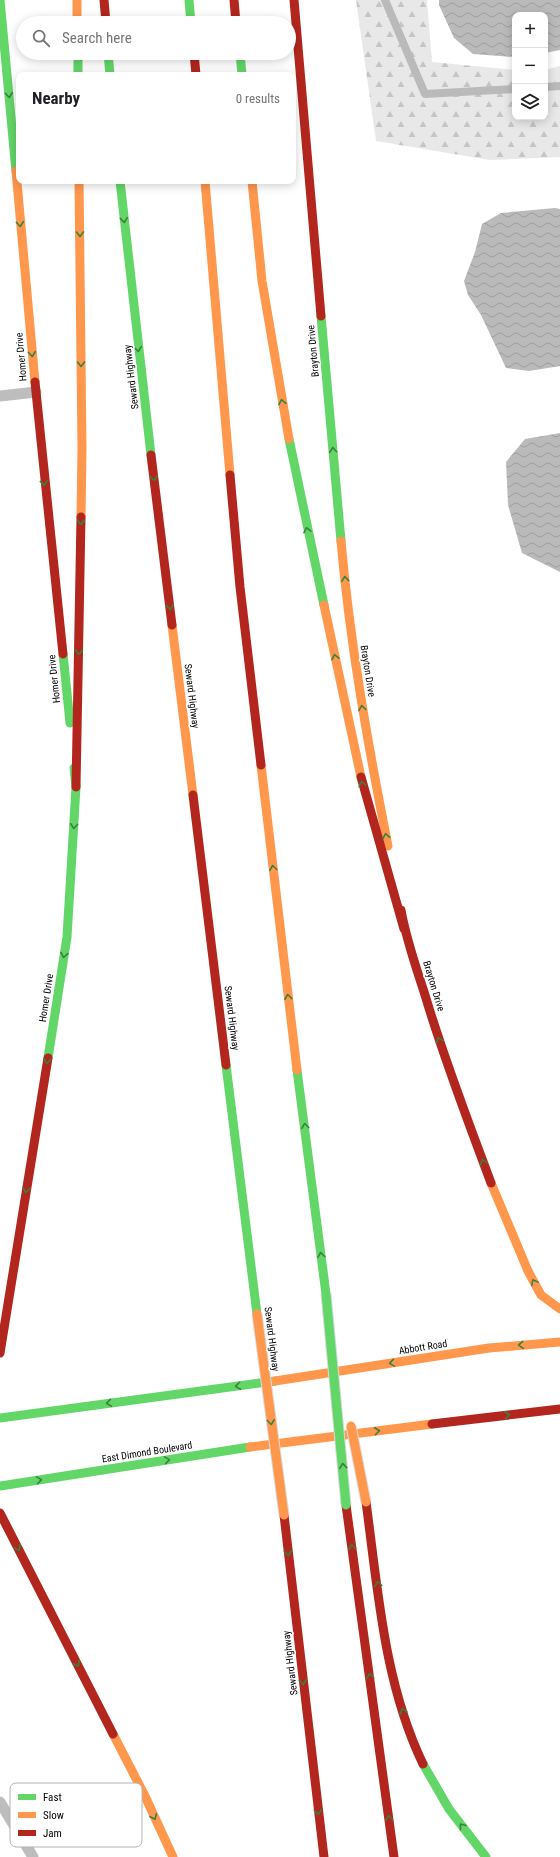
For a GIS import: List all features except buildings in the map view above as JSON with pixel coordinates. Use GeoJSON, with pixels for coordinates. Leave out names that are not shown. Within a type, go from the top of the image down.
{"type":"FeatureCollection","features":[{"type":"Feature","properties":{"kind":"main road","name":"Homer Drive"},"geometry":{"type":"LineString","coordinates":[[0,0],[16,174]]}},
{"type":"Feature","properties":{"kind":"main road"},"geometry":{"type":"LineString","coordinates":[[77,0],[78,16]]}},
{"type":"Feature","properties":{"kind":"main road"},"geometry":{"type":"LineString","coordinates":[[104,0],[105,16]]}},
{"type":"Feature","properties":{"kind":"main road"},"geometry":{"type":"LineString","coordinates":[[189,0],[190,16]]}},
{"type":"Feature","properties":{"kind":"main road"},"geometry":{"type":"LineString","coordinates":[[234,0],[235,16]]}},
{"type":"Feature","properties":{"kind":"main road","name":"Brayton Drive"},"geometry":{"type":"LineString","coordinates":[[294,0],[295,16]]}},
{"type":"Feature","properties":{"kind":"main road","name":"Brayton Drive"},"geometry":{"type":"LineString","coordinates":[[296,23],[345,587],[366,732],[404,929],[433,1022],[466,1117],[501,1208],[528,1271],[541,1295],[560,1309]]}},
{"type":"Feature","properties":{"kind":"main road"},"geometry":{"type":"LineString","coordinates":[[78,60],[78,72]]}},
{"type":"Feature","properties":{"kind":"main road"},"geometry":{"type":"LineString","coordinates":[[109,60],[110,72]]}},
{"type":"Feature","properties":{"kind":"main road"},"geometry":{"type":"LineString","coordinates":[[195,60],[196,72]]}},
{"type":"Feature","properties":{"kind":"main road"},"geometry":{"type":"LineString","coordinates":[[241,60],[242,72]]}},
{"type":"Feature","properties":{"kind":"main road","name":"Homer Drive"},"geometry":{"type":"LineString","coordinates":[[0,1353],[67,937],[76,787],[36,392],[17,184]]}},
{"type":"Feature","properties":{"kind":"main road"},"geometry":{"type":"LineString","coordinates":[[76,787],[82,448],[79,184]]}},
{"type":"Feature","properties":{"kind":"main road","name":"Seward Highway"},"geometry":{"type":"LineString","coordinates":[[120,184],[141,371],[257,1314],[284,1515],[324,1857]]}},
{"type":"Feature","properties":{"kind":"main road"},"geometry":{"type":"LineString","coordinates":[[205,184],[240,587],[281,941],[326,1294],[346,1505],[394,1857]]}},
{"type":"Feature","properties":{"kind":"main road"},"geometry":{"type":"LineString","coordinates":[[252,184],[263,289],[282,402],[303,510],[363,788],[404,929]]}},
{"type":"Feature","properties":{"kind":"main road"},"geometry":{"type":"LineString","coordinates":[[326,1294],[345,1394]]}},
{"type":"Feature","properties":{"kind":"main road","name":"Abbott Road"},"geometry":{"type":"LineString","coordinates":[[0,1418],[290,1379],[489,1348],[560,1342]]}},
{"type":"Feature","properties":{"kind":"main road","name":"East Dimond Boulevard"},"geometry":{"type":"LineString","coordinates":[[0,1486],[297,1440],[560,1409]]}},
{"type":"Feature","properties":{"kind":"main road"},"geometry":{"type":"LineString","coordinates":[[350,1417],[366,1502],[386,1641],[394,1683],[405,1720],[420,1756],[437,1788],[455,1817],[486,1857]]}},
{"type":"Feature","properties":{"kind":"main road"},"geometry":{"type":"LineString","coordinates":[[0,1513],[138,1783]]}},
{"type":"Feature","properties":{"kind":"main road"},"geometry":{"type":"LineString","coordinates":[[142,1790],[173,1857]]}},
{"type":"Feature","properties":{"kind":"lane"},"geometry":{"type":"LineString","coordinates":[[0,396],[36,392]]}},
{"type":"Feature","properties":{"kind":"lane"},"geometry":{"type":"LineString","coordinates":[[0,1802],[10,1819]]}},
{"type":"Feature","properties":{"kind":"lane"},"geometry":{"type":"LineString","coordinates":[[27,1847],[33,1857]]}},
{"type":"Feature","properties":{"kind":"green space"},"geometry":{"type":"Polygon","coordinates":[[[356,0],[427,0],[432,62],[512,70],[512,120],[548,120],[548,69],[560,66],[560,157],[490,160],[376,141],[356,0]]]}},
{"type":"Feature","properties":{"kind":"water"},"geometry":{"type":"Polygon","coordinates":[[[439,0],[560,0],[560,50],[548,52],[548,12],[512,12],[512,57],[473,54],[454,38],[439,5],[439,0]]]}},
{"type":"Feature","properties":{"kind":"water"},"geometry":{"type":"Polygon","coordinates":[[[555,208],[560,209],[560,366],[529,371],[506,368],[481,315],[468,295],[464,281],[475,252],[482,224],[501,213],[555,208]]]}},
{"type":"Feature","properties":{"kind":"water"},"geometry":{"type":"Polygon","coordinates":[[[560,433],[560,572],[522,553],[508,505],[506,462],[525,439],[560,433]]]}},
{"type":"Feature","properties":{"kind":"waterway"},"geometry":{"type":"LineString","coordinates":[[385,0],[425,94],[512,89]]}},
{"type":"Feature","properties":{"kind":"waterway"},"geometry":{"type":"LineString","coordinates":[[548,87],[560,86]]}},
{"type":"Feature","properties":{"kind":"traffic: fast"},"geometry":{"type":"LineString","coordinates":[[0,0],[16,171]]}},
{"type":"Feature","properties":{"kind":"traffic: fast"},"geometry":{"type":"LineString","coordinates":[[189,0],[190,16]]}},
{"type":"Feature","properties":{"kind":"traffic: fast"},"geometry":{"type":"LineString","coordinates":[[78,60],[78,72]]}},
{"type":"Feature","properties":{"kind":"traffic: fast"},"geometry":{"type":"LineString","coordinates":[[109,60],[110,72]]}},
{"type":"Feature","properties":{"kind":"traffic: fast"},"geometry":{"type":"LineString","coordinates":[[241,60],[242,72]]}},
{"type":"Feature","properties":{"kind":"traffic: fast"},"geometry":{"type":"LineString","coordinates":[[120,184],[151,455]]}},
{"type":"Feature","properties":{"kind":"traffic: fast"},"geometry":{"type":"LineString","coordinates":[[321,316],[341,541]]}},
{"type":"Feature","properties":{"kind":"traffic: fast"},"geometry":{"type":"LineString","coordinates":[[289,439],[324,605]]}},
{"type":"Feature","properties":{"kind":"traffic: fast"},"geometry":{"type":"LineString","coordinates":[[63,654],[70,723]]}},
{"type":"Feature","properties":{"kind":"traffic: fast"},"geometry":{"type":"LineString","coordinates":[[48,1058],[67,937],[76,787],[74,768]]}},
{"type":"Feature","properties":{"kind":"traffic: fast"},"geometry":{"type":"LineString","coordinates":[[226,1065],[257,1314]]}},
{"type":"Feature","properties":{"kind":"traffic: fast"},"geometry":{"type":"LineString","coordinates":[[297,1070],[326,1294]]}},
{"type":"Feature","properties":{"kind":"traffic: fast"},"geometry":{"type":"LineString","coordinates":[[326,1294],[346,1505]]}},
{"type":"Feature","properties":{"kind":"traffic: fast"},"geometry":{"type":"LineString","coordinates":[[0,1418],[275,1381]]}},
{"type":"Feature","properties":{"kind":"traffic: fast"},"geometry":{"type":"LineString","coordinates":[[0,1486],[250,1447]]}},
{"type":"Feature","properties":{"kind":"traffic: fast"},"geometry":{"type":"LineString","coordinates":[[423,1764],[449,1809],[486,1857]]}},
{"type":"Feature","properties":{"kind":"traffic: slow"},"geometry":{"type":"LineString","coordinates":[[77,0],[77,16]]}},
{"type":"Feature","properties":{"kind":"traffic: slow"},"geometry":{"type":"LineString","coordinates":[[17,184],[35,382]]}},
{"type":"Feature","properties":{"kind":"traffic: slow"},"geometry":{"type":"LineString","coordinates":[[79,184],[82,448],[81,517]]}},
{"type":"Feature","properties":{"kind":"traffic: slow"},"geometry":{"type":"LineString","coordinates":[[205,184],[230,475]]}},
{"type":"Feature","properties":{"kind":"traffic: slow"},"geometry":{"type":"LineString","coordinates":[[252,184],[262,281],[289,439]]}},
{"type":"Feature","properties":{"kind":"traffic: slow"},"geometry":{"type":"LineString","coordinates":[[341,541],[349,618],[360,694],[388,846]]}},
{"type":"Feature","properties":{"kind":"traffic: slow"},"geometry":{"type":"LineString","coordinates":[[324,605],[361,777]]}},
{"type":"Feature","properties":{"kind":"traffic: slow"},"geometry":{"type":"LineString","coordinates":[[172,625],[193,795]]}},
{"type":"Feature","properties":{"kind":"traffic: slow"},"geometry":{"type":"LineString","coordinates":[[261,765],[297,1070]]}},
{"type":"Feature","properties":{"kind":"traffic: slow"},"geometry":{"type":"LineString","coordinates":[[491,1183],[528,1271],[541,1295],[560,1309]]}},
{"type":"Feature","properties":{"kind":"traffic: slow"},"geometry":{"type":"LineString","coordinates":[[257,1314],[284,1515]]}},
{"type":"Feature","properties":{"kind":"traffic: slow"},"geometry":{"type":"LineString","coordinates":[[275,1381],[489,1348],[560,1342]]}},
{"type":"Feature","properties":{"kind":"traffic: slow"},"geometry":{"type":"LineString","coordinates":[[250,1447],[432,1424]]}},
{"type":"Feature","properties":{"kind":"traffic: slow"},"geometry":{"type":"LineString","coordinates":[[351,1426],[366,1502]]}},
{"type":"Feature","properties":{"kind":"traffic: slow"},"geometry":{"type":"LineString","coordinates":[[113,1734],[138,1783]]}},
{"type":"Feature","properties":{"kind":"traffic: slow"},"geometry":{"type":"LineString","coordinates":[[142,1790],[173,1857]]}},
{"type":"Feature","properties":{"kind":"traffic: jam"},"geometry":{"type":"LineString","coordinates":[[104,0],[105,16]]}},
{"type":"Feature","properties":{"kind":"traffic: jam"},"geometry":{"type":"LineString","coordinates":[[234,0],[235,16]]}},
{"type":"Feature","properties":{"kind":"traffic: jam"},"geometry":{"type":"LineString","coordinates":[[294,0],[295,16]]}},
{"type":"Feature","properties":{"kind":"traffic: jam"},"geometry":{"type":"LineString","coordinates":[[296,23],[321,316]]}},
{"type":"Feature","properties":{"kind":"traffic: jam"},"geometry":{"type":"LineString","coordinates":[[195,60],[196,72]]}},
{"type":"Feature","properties":{"kind":"traffic: jam"},"geometry":{"type":"LineString","coordinates":[[35,382],[63,654]]}},
{"type":"Feature","properties":{"kind":"traffic: jam"},"geometry":{"type":"LineString","coordinates":[[151,455],[172,625]]}},
{"type":"Feature","properties":{"kind":"traffic: jam"},"geometry":{"type":"LineString","coordinates":[[230,475],[240,587],[261,765]]}},
{"type":"Feature","properties":{"kind":"traffic: jam"},"geometry":{"type":"LineString","coordinates":[[76,787],[81,517]]}},
{"type":"Feature","properties":{"kind":"traffic: jam"},"geometry":{"type":"LineString","coordinates":[[361,777],[404,929]]}},
{"type":"Feature","properties":{"kind":"traffic: jam"},"geometry":{"type":"LineString","coordinates":[[193,795],[226,1065]]}},
{"type":"Feature","properties":{"kind":"traffic: jam"},"geometry":{"type":"LineString","coordinates":[[401,910],[412,953],[440,1043],[491,1183]]}},
{"type":"Feature","properties":{"kind":"traffic: jam"},"geometry":{"type":"LineString","coordinates":[[0,1353],[48,1058]]}},
{"type":"Feature","properties":{"kind":"traffic: jam"},"geometry":{"type":"LineString","coordinates":[[432,1424],[560,1409]]}},
{"type":"Feature","properties":{"kind":"traffic: jam"},"geometry":{"type":"LineString","coordinates":[[366,1502],[384,1636],[391,1669],[399,1701],[423,1764]]}},
{"type":"Feature","properties":{"kind":"traffic: jam"},"geometry":{"type":"LineString","coordinates":[[346,1505],[394,1857]]}},
{"type":"Feature","properties":{"kind":"traffic: jam"},"geometry":{"type":"LineString","coordinates":[[0,1513],[113,1734]]}},
{"type":"Feature","properties":{"kind":"traffic: jam"},"geometry":{"type":"LineString","coordinates":[[284,1515],[324,1857]]}}]}
